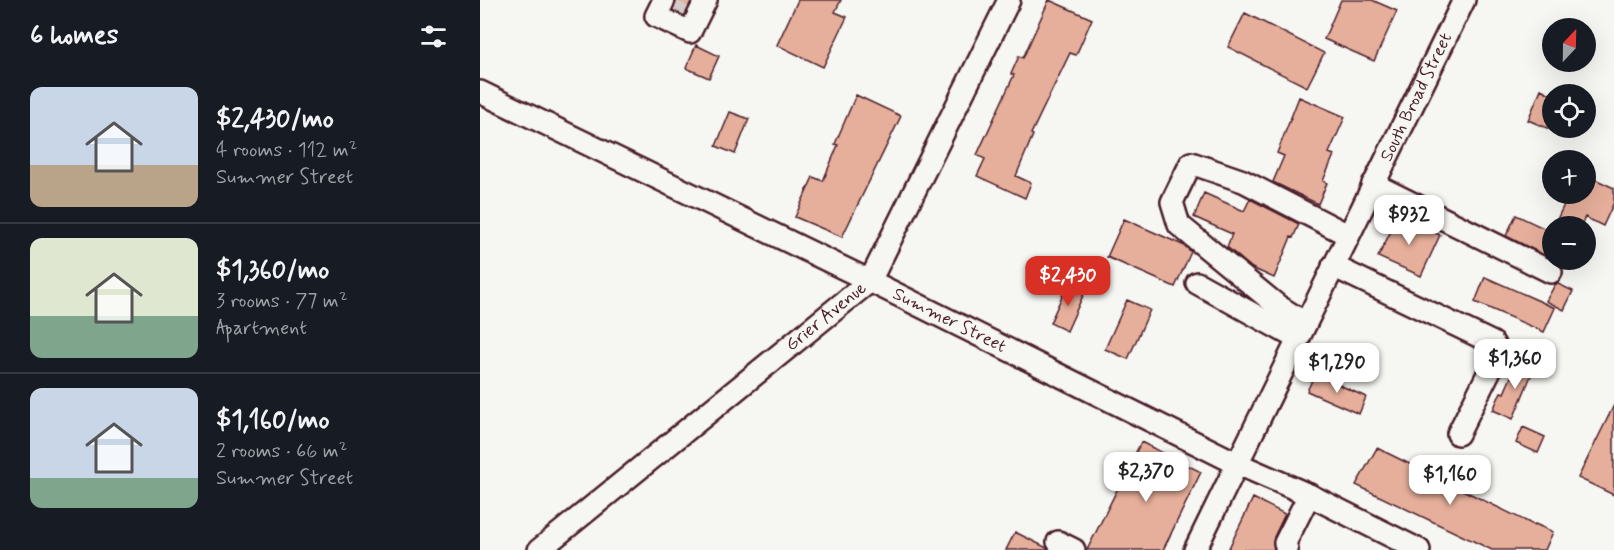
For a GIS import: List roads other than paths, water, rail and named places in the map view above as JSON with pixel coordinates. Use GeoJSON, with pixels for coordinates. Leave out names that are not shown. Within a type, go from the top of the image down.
{"type":"FeatureCollection","features":[{"type":"Feature","properties":{"kind":"street","name":"Grier Avenue"},"geometry":{"type":"LineString","coordinates":[[539,550],[870,281],[1009,0]]}},
{"type":"Feature","properties":{"kind":"street","name":"South Broad Street"},"geometry":{"type":"LineString","coordinates":[[1195,550],[1464,0]]}},
{"type":"Feature","properties":{"kind":"street"},"geometry":{"type":"LineString","coordinates":[[661,3],[656,16],[690,32],[698,8]]}},
{"type":"Feature","properties":{"kind":"street","name":"Summer Street"},"geometry":{"type":"LineString","coordinates":[[480,92],[870,281],[1238,464],[1309,495],[1419,550]]}},
{"type":"Feature","properties":{"kind":"street"},"geometry":{"type":"LineString","coordinates":[[1301,331],[1278,306],[1179,225],[1172,202],[1191,163],[1243,181],[1348,235]]}},
{"type":"Feature","properties":{"kind":"street"},"geometry":{"type":"LineString","coordinates":[[1373,184],[1551,272]]}},
{"type":"Feature","properties":{"kind":"street"},"geometry":{"type":"LineString","coordinates":[[1333,266],[1493,344],[1497,351],[1496,360],[1458,434]]}},
{"type":"Feature","properties":{"kind":"street"},"geometry":{"type":"LineString","coordinates":[[1197,284],[1301,331]]}},
{"type":"Feature","properties":{"kind":"street"},"geometry":{"type":"LineString","coordinates":[[1287,550],[1285,543],[1309,495]]}},
{"type":"Feature","properties":{"kind":"tunnel"},"geometry":{"type":"LineString","coordinates":[[666,7],[686,17]]}}]}
